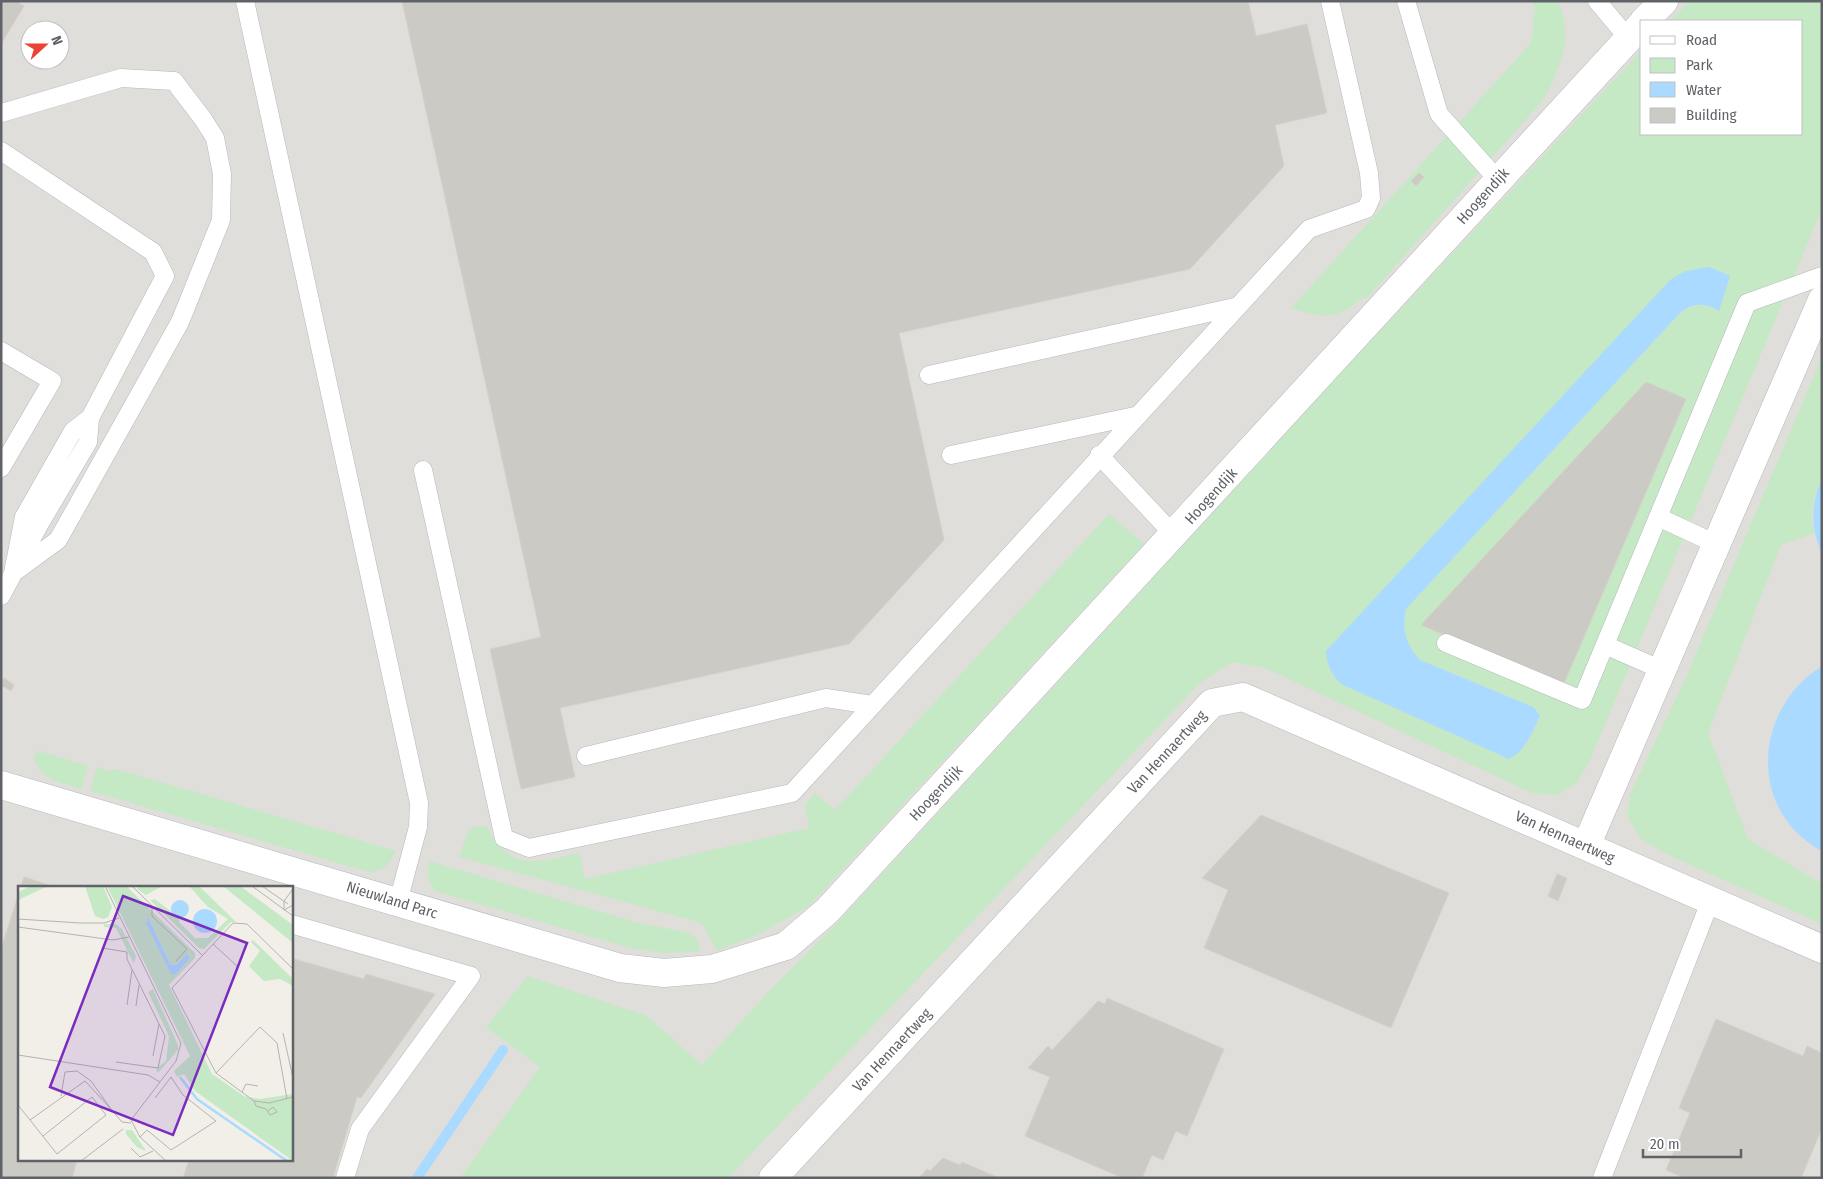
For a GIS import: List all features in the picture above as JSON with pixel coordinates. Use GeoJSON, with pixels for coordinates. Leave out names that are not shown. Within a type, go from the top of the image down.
{"type":"FeatureCollection","features":[{"type":"Feature","properties":{"kind":"street","name":"Hoogendijk"},"geometry":{"type":"LineString","coordinates":[[1646,20],[1664,1]]}},
{"type":"Feature","properties":{"kind":"street","name":"Hoogendijk"},"geometry":{"type":"LineString","coordinates":[[786,946],[827,911],[1638,28]]}},
{"type":"Feature","properties":{"kind":"street"},"geometry":{"type":"LineString","coordinates":[[1586,846],[1822,300]]}},
{"type":"Feature","properties":{"kind":"street","name":"Van Hennaertweg"},"geometry":{"type":"LineString","coordinates":[[773,1178],[1212,703],[1243,697],[1710,902],[1822,949]]}},
{"type":"Feature","properties":{"kind":"street","name":"Nieuwland Parc"},"geometry":{"type":"LineString","coordinates":[[1,785],[620,968],[664,973],[712,969],[786,946]]}},
{"type":"Feature","properties":{"kind":"lane"},"geometry":{"type":"LineString","coordinates":[[244,1],[418,794],[418,827],[398,902]]}},
{"type":"Feature","properties":{"kind":"lane"},"geometry":{"type":"LineString","coordinates":[[423,470],[504,838],[529,848],[792,793],[1099,455],[1309,229],[1366,209],[1372,198],[1369,173],[1330,1]]}},
{"type":"Feature","properties":{"kind":"lane"},"geometry":{"type":"LineString","coordinates":[[1406,1],[1439,114],[1498,180]]}},
{"type":"Feature","properties":{"kind":"lane"},"geometry":{"type":"LineString","coordinates":[[1597,1],[1638,28]]}},
{"type":"Feature","properties":{"kind":"lane"},"geometry":{"type":"LineString","coordinates":[[1,113],[121,78],[174,81],[215,138],[222,174],[220,220],[180,322],[58,540],[13,573]]}},
{"type":"Feature","properties":{"kind":"lane"},"geometry":{"type":"LineString","coordinates":[[1,151],[153,252],[165,276],[90,418],[73,431],[24,517],[13,573],[1,596]]}},
{"type":"Feature","properties":{"kind":"lane"},"geometry":{"type":"LineString","coordinates":[[1446,643],[1582,700],[1746,303],[1822,276]]}},
{"type":"Feature","properties":{"kind":"lane"},"geometry":{"type":"LineString","coordinates":[[929,374],[1235,307]]}},
{"type":"Feature","properties":{"kind":"lane"},"geometry":{"type":"LineString","coordinates":[[1,351],[52,381],[1,468]]}},
{"type":"Feature","properties":{"kind":"lane"},"geometry":{"type":"LineString","coordinates":[[951,455],[1136,416]]}},
{"type":"Feature","properties":{"kind":"lane"},"geometry":{"type":"LineString","coordinates":[[1099,455],[1174,535]]}},
{"type":"Feature","properties":{"kind":"lane"},"geometry":{"type":"LineString","coordinates":[[1658,517],[1716,544]]}},
{"type":"Feature","properties":{"kind":"lane"},"geometry":{"type":"LineString","coordinates":[[1605,645],[1662,670]]}},
{"type":"Feature","properties":{"kind":"lane"},"geometry":{"type":"LineString","coordinates":[[586,756],[826,698],[872,705]]}},
{"type":"Feature","properties":{"kind":"lane"},"geometry":{"type":"LineString","coordinates":[[1602,1178],[1710,902]]}},
{"type":"Feature","properties":{"kind":"lane"},"geometry":{"type":"LineString","coordinates":[[292,924],[471,976],[360,1129],[345,1178]]}},
{"type":"Feature","properties":{"kind":"shaded area"},"geometry":{"type":"Polygon","coordinates":[[[1,1],[1822,1],[1822,1178],[1,1178],[1,1]]]}},
{"type":"Feature","properties":{"kind":"green space"},"geometry":{"type":"Polygon","coordinates":[[[1532,1],[1558,1],[1565,26],[1565,39],[1560,63],[1544,99],[1366,299],[1363,297],[1354,305],[1329,316],[1321,316],[1291,308],[1531,43],[1535,7],[1532,1]]]}},
{"type":"Feature","properties":{"kind":"green space"},"geometry":{"type":"Polygon","coordinates":[[[1690,1],[1822,1],[1822,209],[1590,760],[1577,783],[1557,795],[1532,793],[1265,668],[1232,662],[1201,682],[728,1178],[460,1178],[540,1067],[486,1027],[528,976],[647,1016],[702,1065],[768,992],[840,920],[1355,358],[1640,52],[1640,135],[1803,135],[1803,20],[1671,20],[1690,1]],[[1686,271],[1671,279],[1341,684],[1509,759],[1525,746],[1540,715],[1533,707],[1420,660],[1411,648],[1406,636],[1404,624],[1406,609],[1680,313],[1694,306],[1703,305],[1718,311],[1686,271]]]}},
{"type":"Feature","properties":{"kind":"green space"},"geometry":{"type":"Polygon","coordinates":[[[1822,357],[1822,478],[1812,512],[1815,533],[1781,545],[1708,733],[1748,839],[1822,884],[1822,924],[1664,853],[1641,839],[1627,816],[1631,792],[1683,684],[1822,357]]]}},
{"type":"Feature","properties":{"kind":"green space"},"geometry":{"type":"Polygon","coordinates":[[[1109,514],[1144,544],[809,906],[757,935],[717,951],[702,923],[459,857],[469,829],[486,825],[504,851],[514,857],[536,861],[579,853],[585,879],[809,828],[805,805],[815,793],[835,810],[1109,514]]]}},
{"type":"Feature","properties":{"kind":"green space"},"geometry":{"type":"Polygon","coordinates":[[[39,751],[88,766],[82,789],[52,779],[40,770],[34,756],[39,751]]]}},
{"type":"Feature","properties":{"kind":"green space"},"geometry":{"type":"Polygon","coordinates":[[[97,767],[107,771],[116,769],[396,851],[392,860],[386,866],[369,872],[90,791],[97,767]]]}},
{"type":"Feature","properties":{"kind":"green space"},"geometry":{"type":"Polygon","coordinates":[[[429,861],[635,922],[689,933],[697,939],[700,951],[664,953],[630,948],[435,891],[428,877],[429,861]]]}},
{"type":"Feature","properties":{"kind":"water"},"geometry":{"type":"Polygon","coordinates":[[[1709,267],[1730,276],[1719,311],[1709,306],[1695,305],[1680,313],[1406,609],[1404,624],[1406,636],[1411,648],[1420,660],[1533,707],[1540,715],[1532,734],[1520,751],[1509,759],[1341,684],[1330,669],[1326,651],[1671,279],[1686,271],[1709,267]]]}},
{"type":"Feature","properties":{"kind":"water"},"geometry":{"type":"Polygon","coordinates":[[[1822,478],[1822,553],[1815,534],[1813,516],[1818,488],[1822,478]]]}},
{"type":"Feature","properties":{"kind":"water"},"geometry":{"type":"Polygon","coordinates":[[[1822,666],[1822,851],[1798,833],[1781,811],[1771,786],[1768,760],[1772,733],[1782,707],[1799,685],[1822,666]]]}},
{"type":"Feature","properties":{"kind":"building"},"geometry":{"type":"Polygon","coordinates":[[[1,1],[16,1],[24,6],[1,44],[1,1]]]}},
{"type":"Feature","properties":{"kind":"building"},"geometry":{"type":"Polygon","coordinates":[[[402,1],[1248,1],[1256,36],[1307,24],[1327,113],[1275,125],[1284,166],[1190,269],[899,333],[944,540],[849,644],[560,708],[575,777],[521,789],[490,649],[541,637],[402,1]]]}},
{"type":"Feature","properties":{"kind":"building"},"geometry":{"type":"Polygon","coordinates":[[[1419,173],[1424,177],[1416,186],[1411,181],[1419,173]]]}},
{"type":"Feature","properties":{"kind":"building"},"geometry":{"type":"Polygon","coordinates":[[[1646,382],[1686,399],[1563,686],[1421,625],[1646,382]]]}},
{"type":"Feature","properties":{"kind":"building"},"geometry":{"type":"Polygon","coordinates":[[[4,678],[14,685],[11,691],[1,685],[4,678]]]}},
{"type":"Feature","properties":{"kind":"building"},"geometry":{"type":"Polygon","coordinates":[[[1261,815],[1449,893],[1391,1028],[1204,948],[1228,890],[1202,878],[1261,815]]]}},
{"type":"Feature","properties":{"kind":"building"},"geometry":{"type":"Polygon","coordinates":[[[1557,874],[1567,878],[1558,901],[1548,896],[1557,874]]]}},
{"type":"Feature","properties":{"kind":"building"},"geometry":{"type":"Polygon","coordinates":[[[24,877],[53,886],[21,886],[24,877]]]}},
{"type":"Feature","properties":{"kind":"building"},"geometry":{"type":"Polygon","coordinates":[[[18,896],[18,1162],[76,1162],[72,1178],[1,1178],[1,949],[18,896]]]}},
{"type":"Feature","properties":{"kind":"building"},"geometry":{"type":"Polygon","coordinates":[[[292,958],[364,979],[366,974],[435,994],[361,1098],[357,1097],[333,1178],[183,1178],[188,1162],[292,1162],[292,958]]]}},
{"type":"Feature","properties":{"kind":"building"},"geometry":{"type":"Polygon","coordinates":[[[1107,998],[1224,1049],[1187,1136],[1176,1131],[1163,1160],[1152,1155],[1142,1178],[1123,1178],[1025,1136],[1050,1077],[1028,1068],[1048,1046],[1052,1050],[1098,1001],[1105,1004],[1107,998]]]}},
{"type":"Feature","properties":{"kind":"building"},"geometry":{"type":"Polygon","coordinates":[[[1716,1019],[1803,1056],[1807,1046],[1822,1053],[1822,1128],[1801,1178],[1684,1178],[1666,1170],[1690,1113],[1679,1108],[1716,1019]]]}},
{"type":"Feature","properties":{"kind":"building"},"geometry":{"type":"Polygon","coordinates":[[[943,1158],[960,1165],[962,1162],[997,1177],[919,1178],[927,1169],[930,1171],[943,1158]]]}},
{"type":"Feature","properties":{"kind":"waterway"},"geometry":{"type":"LineString","coordinates":[[417,1178],[503,1050]]}}]}
